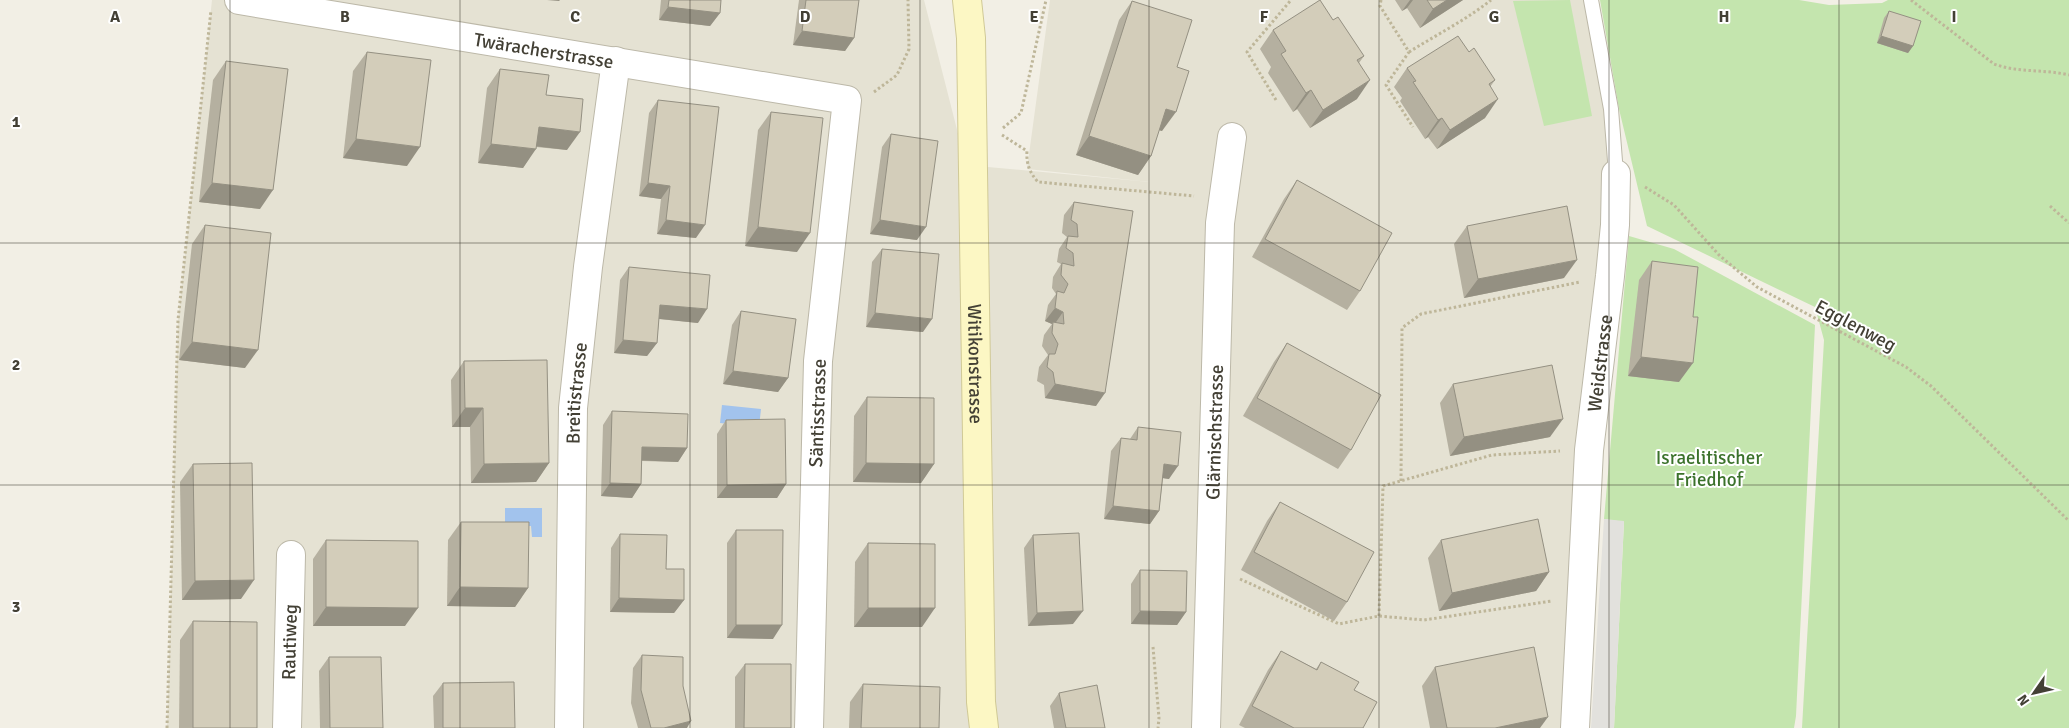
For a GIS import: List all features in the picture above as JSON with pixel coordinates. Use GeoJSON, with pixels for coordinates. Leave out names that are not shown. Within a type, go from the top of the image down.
{"type":"FeatureCollection","features":[{"type":"Feature","properties":{"kind":"main road","name":"Witikonstrasse"},"geometry":{"type":"LineString","coordinates":[[968,0],[971,38],[981,702],[984,728]]}},
{"type":"Feature","properties":{"kind":"street","name":"Twäracherstrasse"},"geometry":{"type":"LineString","coordinates":[[240,0],[847,100]]}},
{"type":"Feature","properties":{"kind":"street","name":"Breitistrasse"},"geometry":{"type":"LineString","coordinates":[[569,728],[572,408],[588,267],[616,61]]}},
{"type":"Feature","properties":{"kind":"street","name":"Säntisstrasse"},"geometry":{"type":"LineString","coordinates":[[809,728],[818,361],[847,100]]}},
{"type":"Feature","properties":{"kind":"street","name":"Glärnischstrasse"},"geometry":{"type":"LineString","coordinates":[[1206,728],[1220,223],[1232,138]]}},
{"type":"Feature","properties":{"kind":"street","name":"Weidstrasse"},"geometry":{"type":"LineString","coordinates":[[1574,728],[1589,450],[1615,225],[1616,174]]}},
{"type":"Feature","properties":{"kind":"street","name":"Rautiweg"},"geometry":{"type":"LineString","coordinates":[[287,728],[291,555]]}},
{"type":"Feature","properties":{"kind":"lane","name":"Weidstrasse"},"geometry":{"type":"LineString","coordinates":[[1591,0],[1610,109],[1616,174]]}},
{"type":"Feature","properties":{"kind":"path"},"geometry":{"type":"LineString","coordinates":[[167,728],[178,320],[212,0]]}},
{"type":"Feature","properties":{"kind":"path"},"geometry":{"type":"LineString","coordinates":[[847,100],[873,93],[898,75],[909,49],[908,0]]}},
{"type":"Feature","properties":{"kind":"path"},"geometry":{"type":"LineString","coordinates":[[1046,0],[1021,113],[998,132],[1027,151],[1030,174],[1038,182],[1224,199]]}},
{"type":"Feature","properties":{"kind":"path"},"geometry":{"type":"LineString","coordinates":[[1276,100],[1247,52],[1291,0]]}},
{"type":"Feature","properties":{"kind":"path"},"geometry":{"type":"LineString","coordinates":[[1381,0],[1380,6],[1409,52]]}},
{"type":"Feature","properties":{"kind":"path"},"geometry":{"type":"LineString","coordinates":[[1413,127],[1386,86],[1409,52],[1470,17],[1491,0]]}},
{"type":"Feature","properties":{"kind":"path"},"geometry":{"type":"LineString","coordinates":[[1911,0],[1982,57],[1994,64],[2007,69],[2056,72],[2069,75]]}},
{"type":"Feature","properties":{"kind":"path","name":"Egglenweg"},"geometry":{"type":"LineString","coordinates":[[1616,174],[1660,196],[1674,206],[1719,255],[1757,286],[1912,372],[1953,406],[2069,521]]}},
{"type":"Feature","properties":{"kind":"path"},"geometry":{"type":"LineString","coordinates":[[2050,206],[2069,223]]}},
{"type":"Feature","properties":{"kind":"path"},"geometry":{"type":"LineString","coordinates":[[1401,481],[1402,328],[1421,314],[1610,276]]}},
{"type":"Feature","properties":{"kind":"path"},"geometry":{"type":"LineString","coordinates":[[1379,616],[1383,486],[1492,454],[1589,450]]}},
{"type":"Feature","properties":{"kind":"path"},"geometry":{"type":"LineString","coordinates":[[1209,566],[1338,624],[1379,616],[1424,620],[1580,597]]}},
{"type":"Feature","properties":{"kind":"path"},"geometry":{"type":"LineString","coordinates":[[1152,648],[1159,718],[1158,728]]}},
{"type":"Feature","properties":{"kind":"shaded area"},"geometry":{"type":"Polygon","coordinates":[[[212,0],[924,0],[966,165],[1150,182],[1027,169],[1050,0],[1586,0],[1616,174],[1565,728],[167,728],[178,320],[212,0]]]}},
{"type":"Feature","properties":{"kind":"shaded area","name":"Israelitischer Friedhof"},"geometry":{"type":"Polygon","coordinates":[[[1604,519],[1624,521],[1614,728],[1591,728],[1604,519]]]}},
{"type":"Feature","properties":{"kind":"green space"},"geometry":{"type":"Polygon","coordinates":[[[1570,0],[1592,116],[1544,126],[1513,1],[1570,0]]]}},
{"type":"Feature","properties":{"kind":"green space"},"geometry":{"type":"Polygon","coordinates":[[[1600,0],[1799,0],[1829,5],[1882,3],[1888,0],[2069,0],[2069,728],[1802,728],[1824,340],[1815,307],[1647,226],[1619,109],[1600,0]]]}},
{"type":"Feature","properties":{"kind":"green space","name":"Israelitischer Friedhof"},"geometry":{"type":"Polygon","coordinates":[[[1629,236],[1674,249],[1815,325],[1794,728],[1614,728],[1624,522],[1604,519],[1629,236]]]}},
{"type":"Feature","properties":{"kind":"water"},"geometry":{"type":"Polygon","coordinates":[[[722,405],[761,409],[759,427],[720,423],[722,405]]]}},
{"type":"Feature","properties":{"kind":"water"},"geometry":{"type":"Polygon","coordinates":[[[505,508],[542,508],[542,537],[532,537],[531,526],[505,526],[505,508]]]}},
{"type":"Feature","properties":{"kind":"building"},"geometry":{"type":"Polygon","coordinates":[[[669,0],[721,0],[720,13],[668,7],[669,0]]]}},
{"type":"Feature","properties":{"kind":"building"},"geometry":{"type":"Polygon","coordinates":[[[806,0],[859,0],[854,38],[802,31],[806,0]]]}},
{"type":"Feature","properties":{"kind":"building"},"geometry":{"type":"Polygon","coordinates":[[[1320,0],[1333,20],[1338,17],[1364,56],[1357,60],[1370,80],[1323,110],[1311,90],[1306,93],[1281,54],[1286,51],[1273,30],[1320,0]]]}},
{"type":"Feature","properties":{"kind":"building"},"geometry":{"type":"Polygon","coordinates":[[[1427,0],[1447,0],[1433,9],[1427,0]]]}},
{"type":"Feature","properties":{"kind":"building"},"geometry":{"type":"Polygon","coordinates":[[[1132,1],[1192,20],[1177,67],[1189,71],[1176,112],[1166,109],[1151,156],[1089,136],[1132,1]]]}},
{"type":"Feature","properties":{"kind":"building"},"geometry":{"type":"Polygon","coordinates":[[[1889,11],[1921,21],[1913,46],[1881,36],[1889,11]]]}},
{"type":"Feature","properties":{"kind":"building"},"geometry":{"type":"Polygon","coordinates":[[[1458,36],[1469,52],[1474,48],[1495,80],[1489,84],[1498,99],[1450,130],[1442,118],[1438,120],[1413,82],[1416,81],[1407,68],[1458,36]]]}},
{"type":"Feature","properties":{"kind":"building"},"geometry":{"type":"Polygon","coordinates":[[[367,52],[431,60],[420,147],[356,139],[367,52]]]}},
{"type":"Feature","properties":{"kind":"building"},"geometry":{"type":"Polygon","coordinates":[[[226,61],[288,69],[273,190],[212,183],[226,61]]]}},
{"type":"Feature","properties":{"kind":"building"},"geometry":{"type":"Polygon","coordinates":[[[500,69],[549,75],[546,95],[583,99],[580,132],[539,127],[536,149],[491,144],[500,69]]]}},
{"type":"Feature","properties":{"kind":"building"},"geometry":{"type":"Polygon","coordinates":[[[658,100],[719,107],[705,225],[666,220],[670,186],[648,183],[658,100]]]}},
{"type":"Feature","properties":{"kind":"building"},"geometry":{"type":"Polygon","coordinates":[[[771,112],[823,118],[810,233],[758,227],[771,112]]]}},
{"type":"Feature","properties":{"kind":"building"},"geometry":{"type":"Polygon","coordinates":[[[891,134],[938,141],[926,227],[880,220],[891,134]]]}},
{"type":"Feature","properties":{"kind":"building"},"geometry":{"type":"Polygon","coordinates":[[[1297,180],[1392,233],[1360,291],[1265,239],[1297,180]]]}},
{"type":"Feature","properties":{"kind":"building"},"geometry":{"type":"Polygon","coordinates":[[[1074,202],[1133,211],[1105,393],[1055,384],[1053,372],[1047,367],[1049,354],[1055,354],[1058,344],[1052,333],[1053,322],[1064,324],[1063,312],[1055,308],[1057,291],[1064,293],[1068,284],[1061,275],[1062,263],[1074,266],[1073,253],[1066,248],[1068,236],[1078,237],[1077,224],[1071,220],[1074,202]]]}},
{"type":"Feature","properties":{"kind":"building"},"geometry":{"type":"Polygon","coordinates":[[[1567,206],[1577,260],[1478,279],[1467,226],[1567,206]]]}},
{"type":"Feature","properties":{"kind":"building"},"geometry":{"type":"Polygon","coordinates":[[[205,225],[271,233],[258,350],[192,342],[205,225]]]}},
{"type":"Feature","properties":{"kind":"building"},"geometry":{"type":"Polygon","coordinates":[[[882,249],[939,254],[932,319],[875,313],[882,249]]]}},
{"type":"Feature","properties":{"kind":"building"},"geometry":{"type":"Polygon","coordinates":[[[1652,261],[1698,267],[1693,317],[1698,317],[1693,363],[1641,357],[1652,261]]]}},
{"type":"Feature","properties":{"kind":"building"},"geometry":{"type":"Polygon","coordinates":[[[629,267],[710,275],[707,309],[660,305],[657,343],[623,340],[629,267]]]}},
{"type":"Feature","properties":{"kind":"building"},"geometry":{"type":"Polygon","coordinates":[[[741,311],[796,319],[788,378],[733,371],[741,311]]]}},
{"type":"Feature","properties":{"kind":"building"},"geometry":{"type":"Polygon","coordinates":[[[1287,343],[1381,395],[1351,450],[1257,398],[1287,343]]]}},
{"type":"Feature","properties":{"kind":"building"},"geometry":{"type":"Polygon","coordinates":[[[547,360],[549,463],[484,464],[483,408],[465,408],[464,361],[547,360]]]}},
{"type":"Feature","properties":{"kind":"building"},"geometry":{"type":"Polygon","coordinates":[[[1552,365],[1563,419],[1464,437],[1453,384],[1552,365]]]}},
{"type":"Feature","properties":{"kind":"building"},"geometry":{"type":"Polygon","coordinates":[[[867,397],[934,398],[934,464],[866,463],[867,397]]]}},
{"type":"Feature","properties":{"kind":"building"},"geometry":{"type":"Polygon","coordinates":[[[612,411],[688,414],[687,448],[642,447],[641,484],[610,483],[612,411]]]}},
{"type":"Feature","properties":{"kind":"building"},"geometry":{"type":"Polygon","coordinates":[[[785,419],[786,484],[727,485],[726,420],[785,419]]]}},
{"type":"Feature","properties":{"kind":"building"},"geometry":{"type":"Polygon","coordinates":[[[1138,427],[1181,432],[1178,466],[1164,464],[1159,511],[1113,506],[1121,438],[1137,440],[1138,427]]]}},
{"type":"Feature","properties":{"kind":"building"},"geometry":{"type":"Polygon","coordinates":[[[252,463],[254,580],[195,581],[193,464],[252,463]]]}},
{"type":"Feature","properties":{"kind":"building"},"geometry":{"type":"Polygon","coordinates":[[[1280,502],[1374,552],[1347,602],[1254,552],[1280,502]]]}},
{"type":"Feature","properties":{"kind":"building"},"geometry":{"type":"Polygon","coordinates":[[[1538,519],[1549,572],[1452,593],[1441,540],[1538,519]]]}},
{"type":"Feature","properties":{"kind":"building"},"geometry":{"type":"Polygon","coordinates":[[[461,522],[529,522],[528,588],[460,587],[461,522]]]}},
{"type":"Feature","properties":{"kind":"building"},"geometry":{"type":"Polygon","coordinates":[[[736,530],[783,530],[782,625],[736,625],[736,530]]]}},
{"type":"Feature","properties":{"kind":"building"},"geometry":{"type":"Polygon","coordinates":[[[1079,533],[1083,611],[1037,613],[1033,535],[1079,533]]]}},
{"type":"Feature","properties":{"kind":"building"},"geometry":{"type":"Polygon","coordinates":[[[620,534],[667,535],[666,569],[684,569],[684,600],[619,598],[620,534]]]}},
{"type":"Feature","properties":{"kind":"building"},"geometry":{"type":"Polygon","coordinates":[[[326,540],[418,541],[418,608],[326,607],[326,540]]]}},
{"type":"Feature","properties":{"kind":"building"},"geometry":{"type":"Polygon","coordinates":[[[868,543],[935,544],[935,608],[868,608],[868,543]]]}},
{"type":"Feature","properties":{"kind":"building"},"geometry":{"type":"Polygon","coordinates":[[[1140,570],[1187,571],[1186,612],[1140,611],[1140,570]]]}},
{"type":"Feature","properties":{"kind":"building"},"geometry":{"type":"Polygon","coordinates":[[[193,621],[257,622],[257,728],[193,728],[193,621]]]}},
{"type":"Feature","properties":{"kind":"building"},"geometry":{"type":"Polygon","coordinates":[[[1534,647],[1548,717],[1495,728],[1447,728],[1435,667],[1534,647]]]}},
{"type":"Feature","properties":{"kind":"building"},"geometry":{"type":"Polygon","coordinates":[[[1281,651],[1317,670],[1321,662],[1359,682],[1354,690],[1377,702],[1363,728],[1294,728],[1252,706],[1281,651]]]}},
{"type":"Feature","properties":{"kind":"building"},"geometry":{"type":"Polygon","coordinates":[[[642,655],[683,657],[683,686],[691,721],[664,728],[651,728],[641,690],[642,655]]]}},
{"type":"Feature","properties":{"kind":"building"},"geometry":{"type":"Polygon","coordinates":[[[329,657],[381,657],[383,728],[330,728],[329,657]]]}},
{"type":"Feature","properties":{"kind":"building"},"geometry":{"type":"Polygon","coordinates":[[[745,664],[791,664],[791,728],[744,728],[745,664]]]}},
{"type":"Feature","properties":{"kind":"building"},"geometry":{"type":"Polygon","coordinates":[[[514,682],[515,728],[443,728],[443,683],[514,682]]]}},
{"type":"Feature","properties":{"kind":"building"},"geometry":{"type":"Polygon","coordinates":[[[863,684],[940,687],[939,728],[861,728],[863,684]]]}},
{"type":"Feature","properties":{"kind":"building"},"geometry":{"type":"Polygon","coordinates":[[[1097,685],[1105,728],[1066,728],[1059,693],[1097,685]]]}}]}
